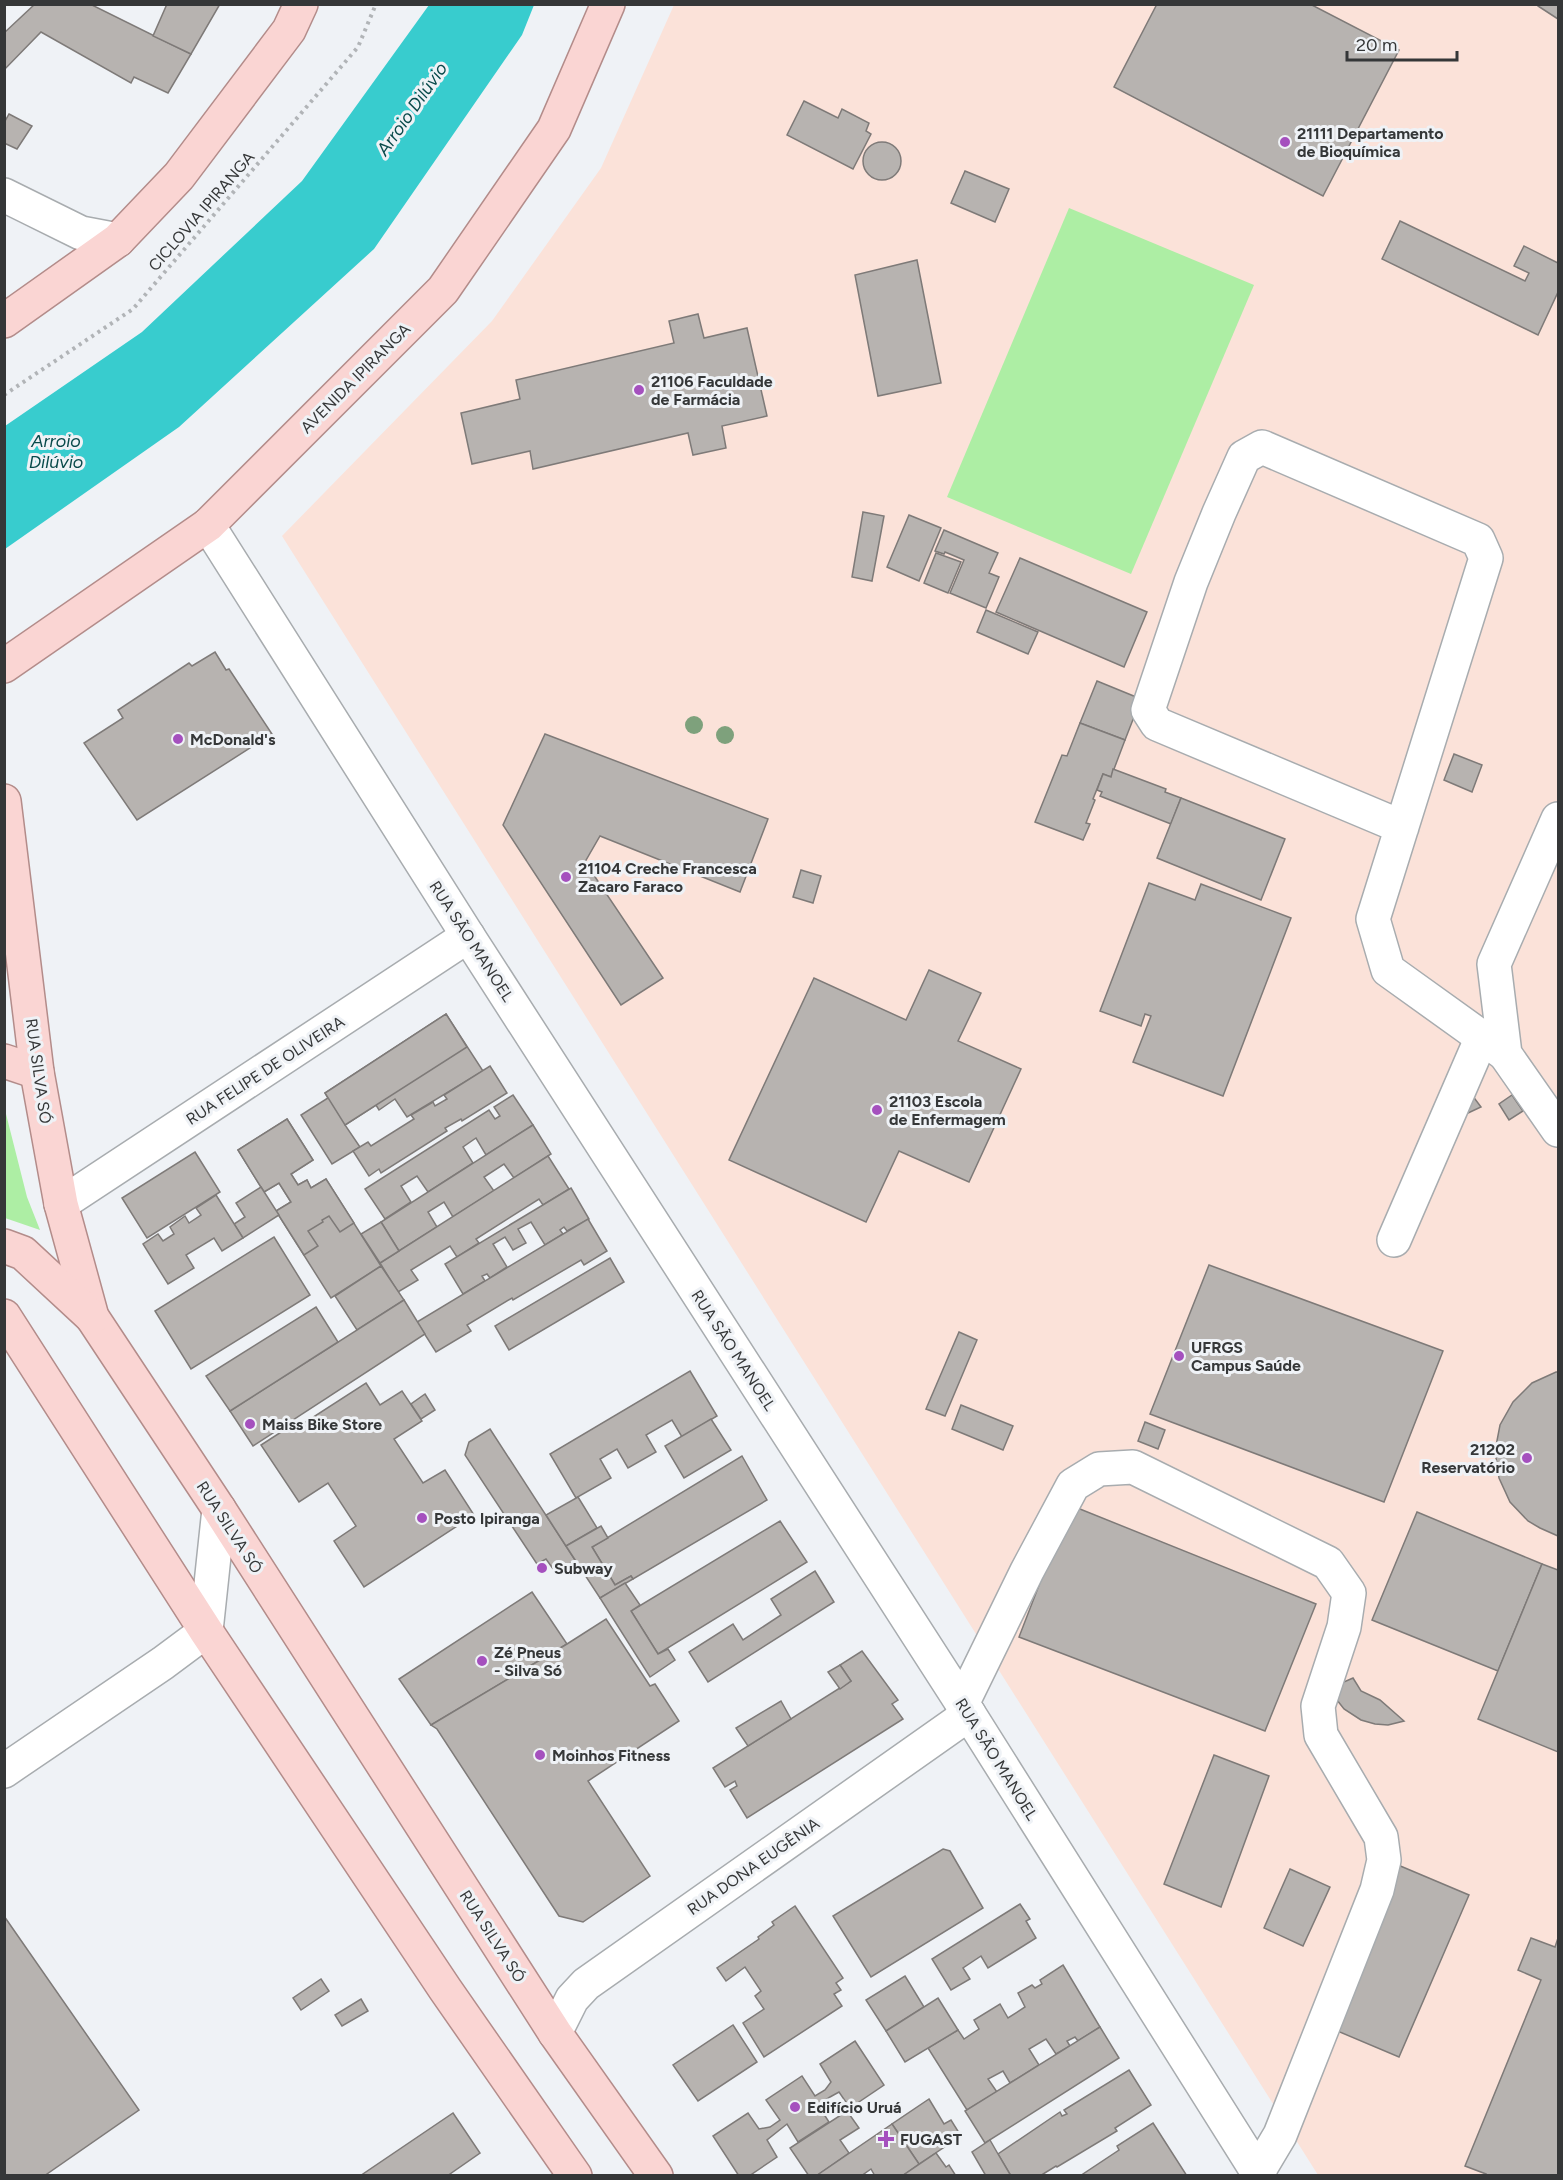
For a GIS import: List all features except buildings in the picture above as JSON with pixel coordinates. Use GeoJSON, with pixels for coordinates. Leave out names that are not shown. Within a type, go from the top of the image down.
{"type":"FeatureCollection","features":[{"type":"Feature","properties":{"kind":"main road"},"geometry":{"type":"LineString","coordinates":[[4,321],[118,240],[179,176],[289,30],[301,4]]}},
{"type":"Feature","properties":{"kind":"main road","name":"AVENIDA IPIRANGA"},"geometry":{"type":"LineString","coordinates":[[4,666],[208,525],[443,290],[554,129],[608,4]]}},
{"type":"Feature","properties":{"kind":"main road","name":"RUA SILVA SÓ"},"geometry":{"type":"LineString","coordinates":[[4,801],[37,1072],[61,1204],[92,1317],[219,1509],[555,2033],[656,2175]]}},
{"type":"Feature","properties":{"kind":"main road"},"geometry":{"type":"LineString","coordinates":[[4,1061],[37,1072]]}},
{"type":"Feature","properties":{"kind":"main road"},"geometry":{"type":"LineString","coordinates":[[4,1246],[23,1254],[92,1317]]}},
{"type":"Feature","properties":{"kind":"main road"},"geometry":{"type":"LineString","coordinates":[[4,1316],[206,1632],[445,1989],[575,2175]]}},
{"type":"Feature","properties":{"kind":"street"},"geometry":{"type":"LineString","coordinates":[[4,195],[81,233],[118,240]]}},
{"type":"Feature","properties":{"kind":"street"},"geometry":{"type":"LineString","coordinates":[[1402,827],[1157,724],[1148,710],[1191,582],[1219,513],[1244,457],[1262,447],[1478,540],[1486,558],[1402,827],[1373,919],[1388,970],[1493,1045],[1558,1130]]}},
{"type":"Feature","properties":{"kind":"street","name":"RUA SÃO MANOEL"},"geometry":{"type":"LineString","coordinates":[[208,525],[468,936],[965,1709],[1259,2174]]}},
{"type":"Feature","properties":{"kind":"street"},"geometry":{"type":"LineString","coordinates":[[1394,1240],[1493,1045],[1494,964],[1558,819]]}},
{"type":"Feature","properties":{"kind":"street","name":"RUA FELIPE DE OLIVEIRA"},"geometry":{"type":"LineString","coordinates":[[61,1204],[468,936]]}},
{"type":"Feature","properties":{"kind":"street"},"geometry":{"type":"LineString","coordinates":[[965,1709],[1028,1571],[1073,1485],[1099,1469],[1132,1467],[1328,1563],[1349,1593],[1344,1628],[1318,1706],[1321,1735],[1381,1837],[1384,1860],[1377,1890],[1280,2135],[1259,2174]]}},
{"type":"Feature","properties":{"kind":"street"},"geometry":{"type":"LineString","coordinates":[[4,1771],[206,1632],[219,1509]]}},
{"type":"Feature","properties":{"kind":"street","name":"RUA DONA EUGÊNIA"},"geometry":{"type":"LineString","coordinates":[[555,2033],[572,2000],[586,1984],[965,1709]]}},
{"type":"Feature","properties":{"kind":"path","name":"CICLOVIA IPIRANGA"},"geometry":{"type":"LineString","coordinates":[[4,395],[133,309],[358,47],[376,4]]}},
{"type":"Feature","properties":{"kind":"shaded area","name":"UFRGS Campus Saúde"},"geometry":{"type":"Polygon","coordinates":[[[674,5],[1558,5],[1558,2175],[1318,2175],[282,536],[492,321],[601,168],[674,5]]]}},
{"type":"Feature","properties":{"kind":"green space"},"geometry":{"type":"Polygon","coordinates":[[[1069,208],[1254,285],[1131,574],[947,497],[1069,208]]]}},
{"type":"Feature","properties":{"kind":"green space"},"geometry":{"type":"Polygon","coordinates":[[[5,1110],[27,1197],[40,1230],[5,1218],[5,1110]]]}},
{"type":"Feature","properties":{"kind":"water","name":"Arroio Dilúvio"},"geometry":{"type":"Polygon","coordinates":[[[429,5],[534,5],[522,35],[374,249],[179,427],[5,549],[5,426],[142,332],[302,181],[429,5]]]}},
{"type":"Feature","properties":{"kind":"place","name":"21111 Departamento de Bioquímica"},"geometry":{"type":"Point","coordinates":[1285,142]}},
{"type":"Feature","properties":{"kind":"place","name":"21106 Faculdade de Farmácia"},"geometry":{"type":"Point","coordinates":[639,390]}},
{"type":"Feature","properties":{"kind":"place","name":"McDonald's"},"geometry":{"type":"Point","coordinates":[178,739]}},
{"type":"Feature","properties":{"kind":"place","name":"21104 Creche Francesca Zacaro Faraco"},"geometry":{"type":"Point","coordinates":[566,877]}},
{"type":"Feature","properties":{"kind":"place","name":"21103 Escola de Enfermagem"},"geometry":{"type":"Point","coordinates":[877,1110]}},
{"type":"Feature","properties":{"kind":"place","name":"UFRGS Campus Saúde"},"geometry":{"type":"Point","coordinates":[1179,1356]}},
{"type":"Feature","properties":{"kind":"place","name":"Maiss Bike Store"},"geometry":{"type":"Point","coordinates":[250,1424]}},
{"type":"Feature","properties":{"kind":"place","name":"21202 Reservatório"},"geometry":{"type":"Point","coordinates":[1527,1458]}},
{"type":"Feature","properties":{"kind":"place","name":"Posto Ipiranga"},"geometry":{"type":"Point","coordinates":[422,1518]}},
{"type":"Feature","properties":{"kind":"place","name":"Subway"},"geometry":{"type":"Point","coordinates":[542,1568]}},
{"type":"Feature","properties":{"kind":"place","name":"Zé Pneus - Silva Só"},"geometry":{"type":"Point","coordinates":[482,1661]}},
{"type":"Feature","properties":{"kind":"place","name":"Moinhos Fitness"},"geometry":{"type":"Point","coordinates":[540,1755]}},
{"type":"Feature","properties":{"kind":"place","name":"Edifício Uruá"},"geometry":{"type":"Point","coordinates":[795,2107]}},
{"type":"Feature","properties":{"kind":"place","name":"FUGAST"},"geometry":{"type":"Point","coordinates":[886,2139]}}]}
